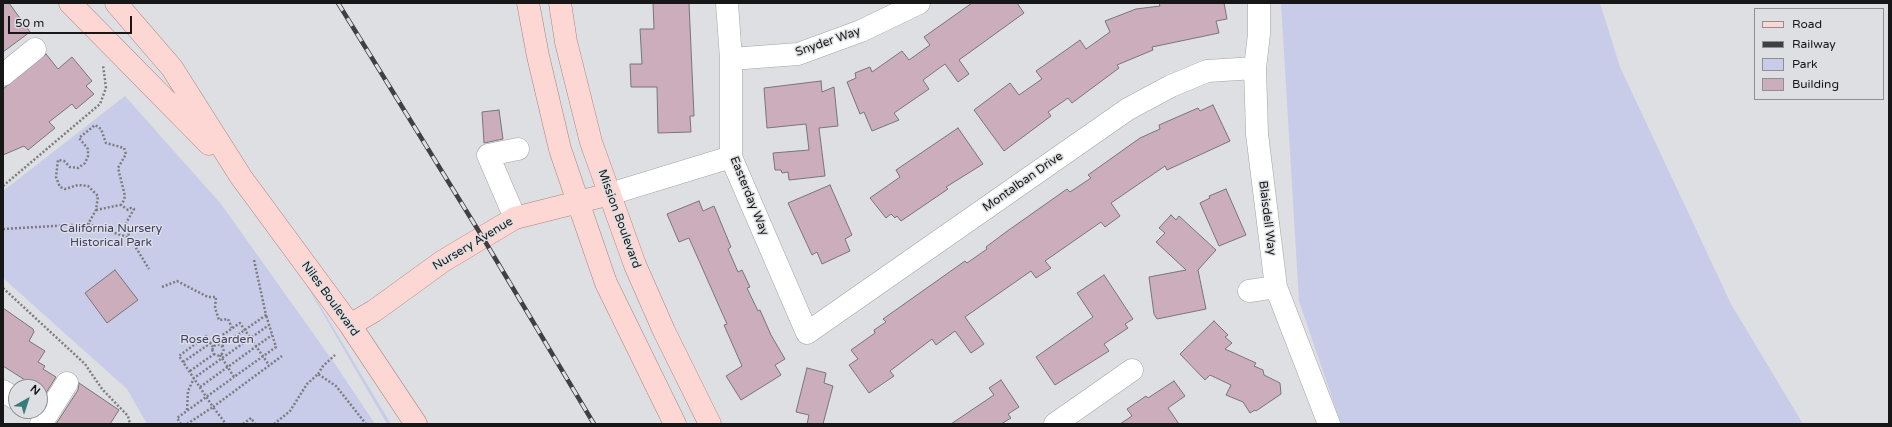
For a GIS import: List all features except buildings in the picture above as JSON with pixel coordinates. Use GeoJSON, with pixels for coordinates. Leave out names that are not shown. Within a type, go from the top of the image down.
{"type":"FeatureCollection","features":[{"type":"Feature","properties":{"kind":"main road","name":"Niles Boulevard"},"geometry":{"type":"LineString","coordinates":[[70,3],[241,177]]}},
{"type":"Feature","properties":{"kind":"main road","name":"Niles Boulevard"},"geometry":{"type":"LineString","coordinates":[[116,3],[172,68],[241,177],[350,324],[416,424]]}},
{"type":"Feature","properties":{"kind":"main road"},"geometry":{"type":"LineString","coordinates":[[528,3],[538,56],[560,150],[606,283],[675,424]]}},
{"type":"Feature","properties":{"kind":"main road","name":"Mission Boulevard"},"geometry":{"type":"LineString","coordinates":[[560,3],[566,42],[576,83],[592,142],[610,194],[636,265],[664,331],[710,424]]}},
{"type":"Feature","properties":{"kind":"main road","name":"Nursery Avenue"},"geometry":{"type":"LineString","coordinates":[[350,324],[374,311],[443,261],[515,218],[610,194]]}},
{"type":"Feature","properties":{"kind":"street","name":"Easterday Way"},"geometry":{"type":"LineString","coordinates":[[728,3],[731,58],[731,156],[807,333]]}},
{"type":"Feature","properties":{"kind":"street","name":"Snyder Way"},"geometry":{"type":"LineString","coordinates":[[731,58],[798,54],[861,31],[919,3]]}},
{"type":"Feature","properties":{"kind":"street","name":"Blaisdell Way"},"geometry":{"type":"LineString","coordinates":[[1259,3],[1259,34],[1255,68],[1257,134],[1276,287],[1329,424]]}},
{"type":"Feature","properties":{"kind":"street"},"geometry":{"type":"LineString","coordinates":[[3,75],[35,49]]}},
{"type":"Feature","properties":{"kind":"street","name":"Montalban Drive"},"geometry":{"type":"LineString","coordinates":[[807,333],[1128,109],[1171,86],[1207,71],[1255,68]]}},
{"type":"Feature","properties":{"kind":"street"},"geometry":{"type":"LineString","coordinates":[[515,218],[488,155],[518,149]]}},
{"type":"Feature","properties":{"kind":"street"},"geometry":{"type":"LineString","coordinates":[[610,194],[731,156]]}},
{"type":"Feature","properties":{"kind":"street"},"geometry":{"type":"LineString","coordinates":[[1249,291],[1276,287]]}},
{"type":"Feature","properties":{"kind":"street"},"geometry":{"type":"LineString","coordinates":[[1055,424],[1132,370]]}},
{"type":"Feature","properties":{"kind":"street"},"geometry":{"type":"LineString","coordinates":[[48,408],[67,383]]}},
{"type":"Feature","properties":{"kind":"path"},"geometry":{"type":"LineString","coordinates":[[3,186],[100,104],[106,88],[103,63]]}},
{"type":"Feature","properties":{"kind":"path"},"geometry":{"type":"LineString","coordinates":[[88,224],[96,210],[98,196],[88,186],[78,185],[65,189],[60,187],[56,177],[58,160],[64,161],[70,167],[78,168],[86,164],[88,149],[79,138],[95,125],[100,129],[106,143],[124,148],[126,154],[118,168],[125,196],[121,205]]}},
{"type":"Feature","properties":{"kind":"path"},"geometry":{"type":"LineString","coordinates":[[96,210],[121,205],[128,210],[131,208],[134,209],[125,225],[130,238],[149,268]]}},
{"type":"Feature","properties":{"kind":"path"},"geometry":{"type":"LineString","coordinates":[[3,229],[88,224],[130,238]]}},
{"type":"Feature","properties":{"kind":"path"},"geometry":{"type":"LineString","coordinates":[[181,424],[177,418],[276,347],[266,315],[254,260]]}},
{"type":"Feature","properties":{"kind":"path"},"geometry":{"type":"LineString","coordinates":[[162,287],[177,281],[208,297],[216,297],[215,308],[219,320],[228,319],[232,328]]}},
{"type":"Feature","properties":{"kind":"path"},"geometry":{"type":"LineString","coordinates":[[3,288],[85,364],[102,389],[128,416],[130,424]]}},
{"type":"Feature","properties":{"kind":"path"},"geometry":{"type":"LineString","coordinates":[[222,346],[266,315]]}},
{"type":"Feature","properties":{"kind":"path"},"geometry":{"type":"LineString","coordinates":[[183,362],[210,342],[240,323],[269,365]]}},
{"type":"Feature","properties":{"kind":"path"},"geometry":{"type":"LineString","coordinates":[[187,410],[188,390],[194,378],[221,357],[269,325]]}},
{"type":"Feature","properties":{"kind":"path"},"geometry":{"type":"LineString","coordinates":[[200,387],[257,348],[272,335]]}},
{"type":"Feature","properties":{"kind":"path"},"geometry":{"type":"LineString","coordinates":[[214,347],[206,336],[179,356],[226,424]]}},
{"type":"Feature","properties":{"kind":"path"},"geometry":{"type":"LineString","coordinates":[[214,347],[217,344],[222,346]]}},
{"type":"Feature","properties":{"kind":"path"},"geometry":{"type":"LineString","coordinates":[[221,357],[224,352],[222,346]]}},
{"type":"Feature","properties":{"kind":"path"},"geometry":{"type":"LineString","coordinates":[[214,347],[212,351],[214,354]]}},
{"type":"Feature","properties":{"kind":"path"},"geometry":{"type":"LineString","coordinates":[[214,354],[221,357],[234,377]]}},
{"type":"Feature","properties":{"kind":"path"},"geometry":{"type":"LineString","coordinates":[[190,372],[214,354]]}},
{"type":"Feature","properties":{"kind":"path"},"geometry":{"type":"LineString","coordinates":[[274,424],[290,411],[307,384],[335,355]]}},
{"type":"Feature","properties":{"kind":"path"},"geometry":{"type":"LineString","coordinates":[[187,424],[213,407],[282,356]]}},
{"type":"Feature","properties":{"kind":"path"},"geometry":{"type":"LineString","coordinates":[[318,374],[336,386],[366,424]]}},
{"type":"Feature","properties":{"kind":"path"},"geometry":{"type":"LineString","coordinates":[[243,424],[251,418],[255,424]]}},
{"type":"Feature","properties":{"kind":"green space"},"geometry":{"type":"Polygon","coordinates":[[[1281,3],[1600,3],[1620,67],[1731,304],[1803,424],[1341,424],[1299,301],[1281,3]]]}},
{"type":"Feature","properties":{"kind":"green space","name":"California Nursery Historical Park"},"geometry":{"type":"Polygon","coordinates":[[[125,96],[221,204],[335,364],[375,424],[147,424],[127,389],[3,278],[3,191],[125,96]]]}},
{"type":"Feature","properties":{"kind":"green space"},"geometry":{"type":"Polygon","coordinates":[[[267,217],[391,424],[387,424],[267,217]]]}},
{"type":"Feature","properties":{"kind":"railway"},"geometry":{"type":"LineString","coordinates":[[338,3],[483,238],[594,424]]}},
{"type":"Feature","properties":{"kind":"park label","name":"Rose Garden"},"geometry":{"type":"Point","coordinates":[217,340]}}]}
